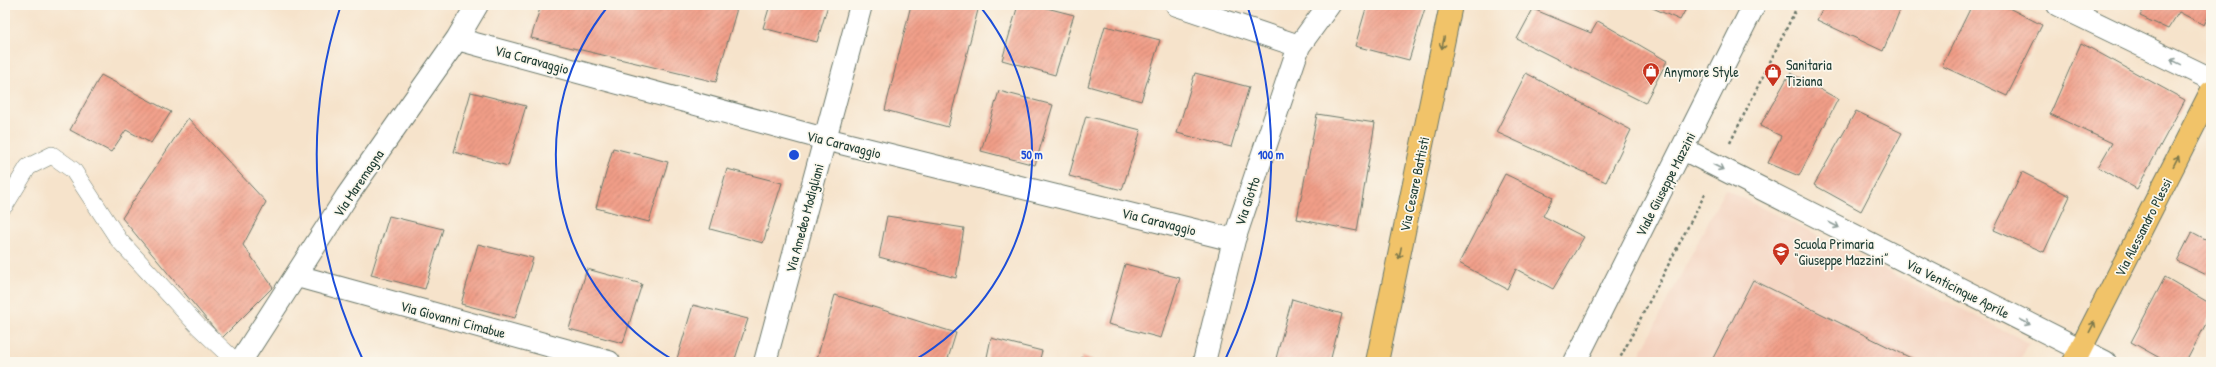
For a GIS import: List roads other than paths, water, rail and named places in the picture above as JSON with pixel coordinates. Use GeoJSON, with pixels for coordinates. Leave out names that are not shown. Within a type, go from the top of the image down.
{"type":"FeatureCollection","features":[{"type":"Feature","properties":{"kind":"main road","name":"Via Cesare Battisti"},"geometry":{"type":"LineString","coordinates":[[1377,362],[1452,5]]}},
{"type":"Feature","properties":{"kind":"main road","name":"Via Alessandro Plessi"},"geometry":{"type":"LineString","coordinates":[[2078,356],[2211,92]]}},
{"type":"Feature","properties":{"kind":"street","name":"Via Maremagna"},"geometry":{"type":"LineString","coordinates":[[240,362],[297,276],[347,196],[457,39],[477,5]]}},
{"type":"Feature","properties":{"kind":"street","name":"Via Amedeo Modigliani"},"geometry":{"type":"LineString","coordinates":[[765,362],[861,5]]}},
{"type":"Feature","properties":{"kind":"street"},"geometry":{"type":"LineString","coordinates":[[1177,5],[1299,46]]}},
{"type":"Feature","properties":{"kind":"street","name":"Via Giotto"},"geometry":{"type":"LineString","coordinates":[[1204,362],[1234,240],[1299,46],[1329,5]]}},
{"type":"Feature","properties":{"kind":"street","name":"Viale Giuseppe Mazzini"},"geometry":{"type":"LineString","coordinates":[[1575,362],[1754,5]]}},
{"type":"Feature","properties":{"kind":"street"},"geometry":{"type":"LineString","coordinates":[[2058,5],[2211,79]]}},
{"type":"Feature","properties":{"kind":"street","name":"Via Caravaggio"},"geometry":{"type":"LineString","coordinates":[[457,39],[825,140],[1234,240]]}},
{"type":"Feature","properties":{"kind":"street","name":"Via Venticinque Aprile"},"geometry":{"type":"LineString","coordinates":[[1683,149],[2078,356],[2105,362]]}},
{"type":"Feature","properties":{"kind":"street","name":"Via Giovanni Cimabue"},"geometry":{"type":"LineString","coordinates":[[297,276],[610,362]]}},
{"type":"Feature","properties":{"kind":"lane"},"geometry":{"type":"LineString","coordinates":[[5,206],[28,167],[52,155],[73,170],[120,240],[198,326],[236,362]]}},
{"type":"Feature","properties":{"kind":"place","name":"Anymore Style"},"geometry":{"type":"Point","coordinates":[1651,86]}},
{"type":"Feature","properties":{"kind":"place","name":"Sanitaria Tiziana"},"geometry":{"type":"Point","coordinates":[1773,87]}},
{"type":"Feature","properties":{"kind":"place","name":"Scuola Primaria “Giuseppe Mazzini”"},"geometry":{"type":"Point","coordinates":[1781,266]}}]}
